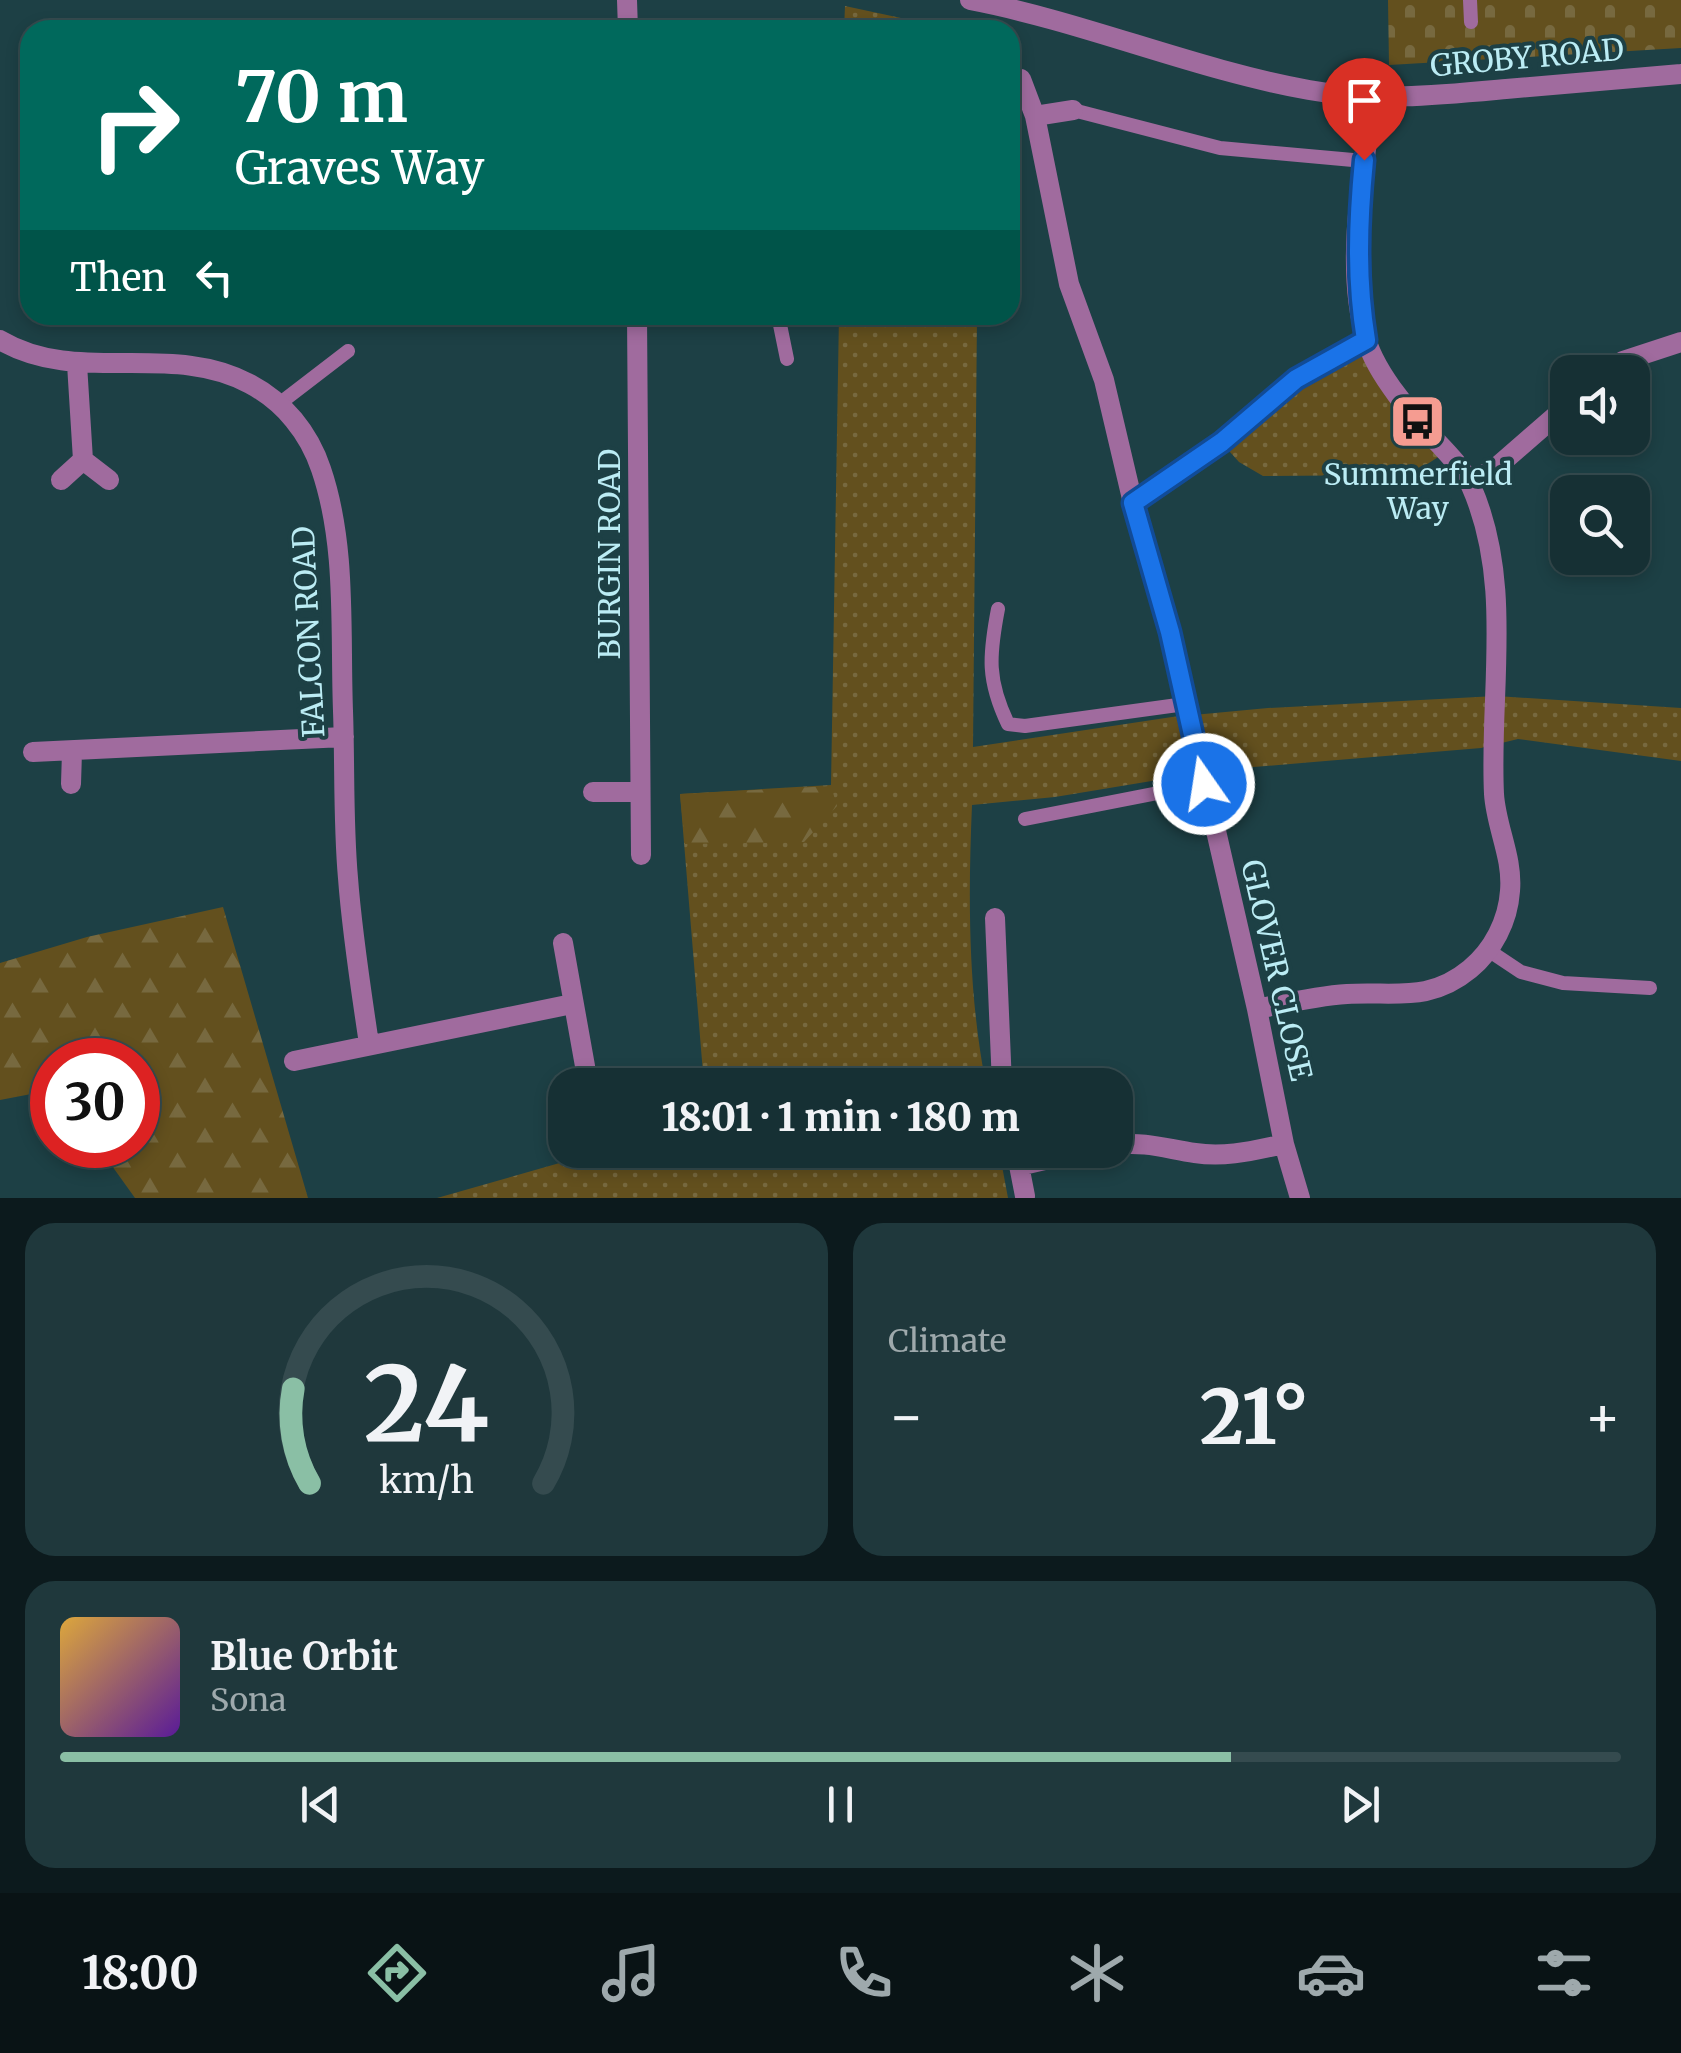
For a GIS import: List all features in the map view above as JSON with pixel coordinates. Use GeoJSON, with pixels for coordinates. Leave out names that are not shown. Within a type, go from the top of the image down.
{"type":"FeatureCollection","features":[{"type":"Feature","properties":{"kind":"street","name":"GROBY ROAD"},"geometry":{"type":"LineString","coordinates":[[970,0],[1059,20],[1174,58],[1310,90],[1374,97],[1681,74]]}},
{"type":"Feature","properties":{"kind":"street","name":"GLOVER CLOSE"},"geometry":{"type":"LineString","coordinates":[[1021,79],[1035,116],[1069,284],[1104,380],[1133,503],[1170,632],[1284,1144],[1300,1198]]}},
{"type":"Feature","properties":{"kind":"street"},"geometry":{"type":"LineString","coordinates":[[1257,1009],[1348,994],[1416,995],[1443,987],[1470,969],[1488,950],[1504,924],[1510,890],[1508,860],[1494,797],[1495,565],[1470,484],[1394,391],[1366,340],[1357,235],[1374,97]]}},
{"type":"Feature","properties":{"kind":"street"},"geometry":{"type":"LineString","coordinates":[[1035,116],[1073,110]]}},
{"type":"Feature","properties":{"kind":"street","name":"BURGIN ROAD"},"geometry":{"type":"LineString","coordinates":[[637,325],[641,855]]}},
{"type":"Feature","properties":{"kind":"street","name":"FALCON ROAD"},"geometry":{"type":"LineString","coordinates":[[0,340],[24,354],[77,364],[182,362],[219,368],[253,385],[301,427],[320,466],[337,525],[348,877],[369,1044]]}},
{"type":"Feature","properties":{"kind":"street"},"geometry":{"type":"LineString","coordinates":[[1133,503],[1222,442],[1296,379],[1366,340]]}},
{"type":"Feature","properties":{"kind":"street"},"geometry":{"type":"LineString","coordinates":[[1643,355],[1681,342]]}},
{"type":"Feature","properties":{"kind":"street"},"geometry":{"type":"LineString","coordinates":[[77,364],[83,460],[109,480]]}},
{"type":"Feature","properties":{"kind":"street"},"geometry":{"type":"LineString","coordinates":[[1470,484],[1550,420]]}},
{"type":"Feature","properties":{"kind":"street"},"geometry":{"type":"LineString","coordinates":[[61,480],[83,460]]}},
{"type":"Feature","properties":{"kind":"street"},"geometry":{"type":"LineString","coordinates":[[33,752],[344,737]]}},
{"type":"Feature","properties":{"kind":"street"},"geometry":{"type":"LineString","coordinates":[[72,752],[72,784]]}},
{"type":"Feature","properties":{"kind":"street"},"geometry":{"type":"LineString","coordinates":[[593,792],[640,792]]}},
{"type":"Feature","properties":{"kind":"street"},"geometry":{"type":"LineString","coordinates":[[995,918],[1001,1068]]}},
{"type":"Feature","properties":{"kind":"street"},"geometry":{"type":"LineString","coordinates":[[563,943],[584,1066]]}},
{"type":"Feature","properties":{"kind":"street"},"geometry":{"type":"LineString","coordinates":[[294,1061],[572,1004]]}},
{"type":"Feature","properties":{"kind":"street"},"geometry":{"type":"LineString","coordinates":[[1133,1142],[1195,1154],[1231,1155],[1284,1144]]}},
{"type":"Feature","properties":{"kind":"street"},"geometry":{"type":"LineString","coordinates":[[1020,1168],[1025,1197]]}},
{"type":"Feature","properties":{"kind":"lane"},"geometry":{"type":"LineString","coordinates":[[1470,0],[1470,22]]}},
{"type":"Feature","properties":{"kind":"lane"},"geometry":{"type":"LineString","coordinates":[[1073,110],[1220,148],[1364,160]]}},
{"type":"Feature","properties":{"kind":"lane"},"geometry":{"type":"LineString","coordinates":[[780,325],[787,359]]}},
{"type":"Feature","properties":{"kind":"lane"},"geometry":{"type":"LineString","coordinates":[[278,404],[348,351]]}},
{"type":"Feature","properties":{"kind":"lane"},"geometry":{"type":"LineString","coordinates":[[998,609],[989,655],[991,679],[1008,724],[1025,726],[1185,704]]}},
{"type":"Feature","properties":{"kind":"lane"},"geometry":{"type":"LineString","coordinates":[[1026,818],[1204,784]]}},
{"type":"Feature","properties":{"kind":"lane"},"geometry":{"type":"LineString","coordinates":[[1488,950],[1521,972],[1563,983],[1650,988]]}},
{"type":"Feature","properties":{"kind":"green space"},"geometry":{"type":"Polygon","coordinates":[[[1388,0],[1681,0],[1681,48],[1389,65],[1388,0]]]}},
{"type":"Feature","properties":{"kind":"green space"},"geometry":{"type":"Polygon","coordinates":[[[845,6],[910,20],[844,20],[845,6]]]}},
{"type":"Feature","properties":{"kind":"green space"},"geometry":{"type":"Polygon","coordinates":[[[839,325],[977,325],[973,747],[1172,717],[1268,708],[1496,696],[1681,708],[1681,761],[1518,739],[1481,748],[1218,770],[1055,797],[972,805],[971,946],[983,1068],[703,1068],[680,794],[831,785],[839,325]]]}},
{"type":"Feature","properties":{"kind":"green space"},"geometry":{"type":"Polygon","coordinates":[[[1366,341],[1446,452],[1415,472],[1394,475],[1263,476],[1239,462],[1221,442],[1366,341]]]}},
{"type":"Feature","properties":{"kind":"green space"},"geometry":{"type":"Polygon","coordinates":[[[831,786],[837,806],[804,842],[685,844],[680,794],[831,786]]]}},
{"type":"Feature","properties":{"kind":"green space"},"geometry":{"type":"Polygon","coordinates":[[[223,907],[308,1198],[135,1198],[113,1168],[160,1168],[160,1038],[30,1038],[30,1094],[0,1100],[0,963],[87,937],[223,907]]]}},
{"type":"Feature","properties":{"kind":"green space"},"geometry":{"type":"Polygon","coordinates":[[[548,1166],[1002,1168],[1008,1198],[437,1198],[548,1166]]]}},
{"type":"Feature","properties":{"kind":"place","name":"Summerfield Way"},"geometry":{"type":"Point","coordinates":[1418,421]}},
{"type":"Feature","properties":{"kind":"route"},"geometry":{"type":"LineString","coordinates":[[1204,784],[1170,632],[1133,503],[1222,442],[1296,379],[1366,340],[1357,235],[1364,160]]}}]}
